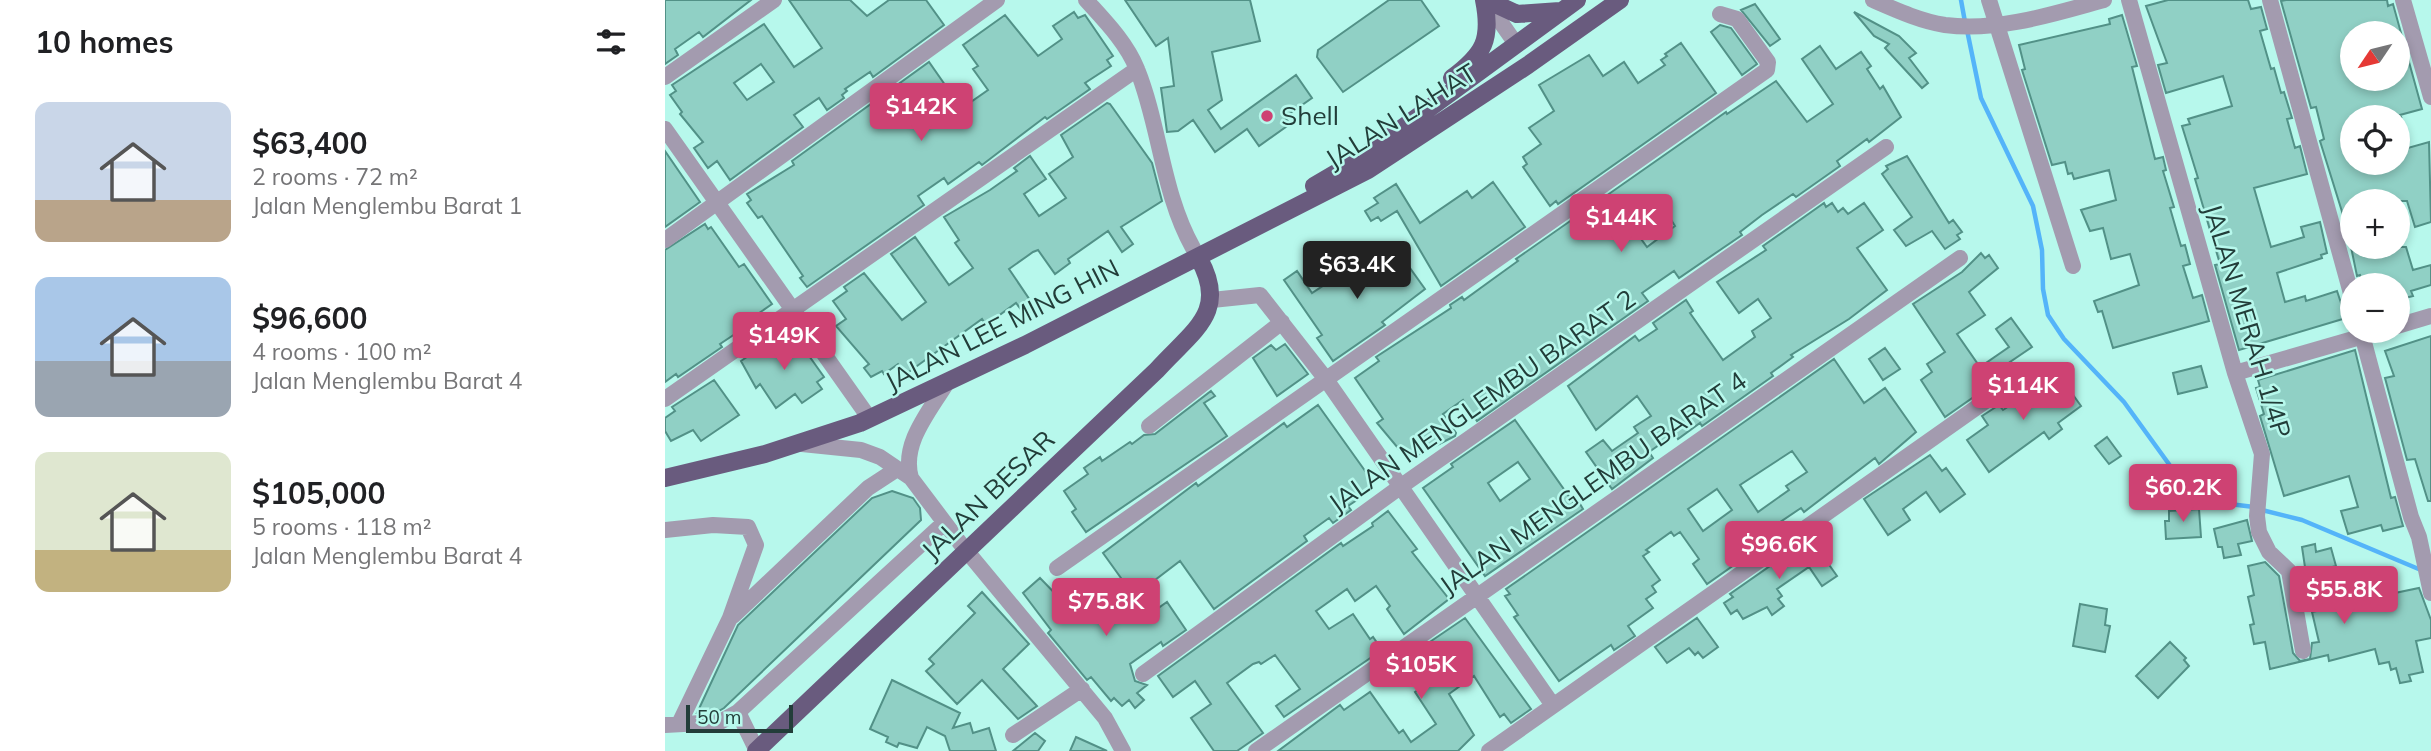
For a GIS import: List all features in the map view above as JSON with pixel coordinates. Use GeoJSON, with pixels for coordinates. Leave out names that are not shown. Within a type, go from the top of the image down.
{"type":"FeatureCollection","features":[{"type":"Feature","properties":{"kind":"main road"},"geometry":{"type":"LineString","coordinates":[[1360,159],[1395,122],[1479,54],[1488,37],[1485,0],[1517,14],[1537,15],[1570,5]]}},
{"type":"Feature","properties":{"kind":"main road"},"geometry":{"type":"LineString","coordinates":[[1399,150],[1499,75],[1509,65],[1516,44],[1538,45],[1602,0]]}},
{"type":"Feature","properties":{"kind":"main road","name":"JALAN LAHAT"},"geometry":{"type":"LineString","coordinates":[[1194,250],[1335,189],[1528,65],[1620,0]]}},
{"type":"Feature","properties":{"kind":"main road","name":"JALAN LAHAT"},"geometry":{"type":"LineString","coordinates":[[1194,250],[1360,159],[1570,5]]}},
{"type":"Feature","properties":{"kind":"main road"},"geometry":{"type":"LineString","coordinates":[[1194,250],[1212,286],[1212,299]]}},
{"type":"Feature","properties":{"kind":"main road","name":"JALAN LEE MING HIN"},"geometry":{"type":"LineString","coordinates":[[665,478],[799,444],[870,419],[946,384],[1194,250]]}},
{"type":"Feature","properties":{"kind":"main road","name":"JALAN LEE MING HIN"},"geometry":{"type":"LineString","coordinates":[[665,469],[741,452],[865,412],[949,376],[1194,250]]}},
{"type":"Feature","properties":{"kind":"main road","name":"JALAN BESAR"},"geometry":{"type":"LineString","coordinates":[[756,751],[1157,370],[1198,325],[1212,299]]}},
{"type":"Feature","properties":{"kind":"street"},"geometry":{"type":"LineString","coordinates":[[665,77],[774,0]]}},
{"type":"Feature","properties":{"kind":"street"},"geometry":{"type":"LineString","coordinates":[[665,240],[997,0]]}},
{"type":"Feature","properties":{"kind":"street"},"geometry":{"type":"LineString","coordinates":[[1086,0],[1124,44],[1137,69],[1169,186],[1194,250]]}},
{"type":"Feature","properties":{"kind":"street"},"geometry":{"type":"LineString","coordinates":[[1485,0],[1516,44]]}},
{"type":"Feature","properties":{"kind":"street"},"geometry":{"type":"LineString","coordinates":[[1873,0],[1946,25],[1975,26],[2033,19],[2104,0]]}},
{"type":"Feature","properties":{"kind":"street"},"geometry":{"type":"LineString","coordinates":[[1989,0],[2073,266]]}},
{"type":"Feature","properties":{"kind":"street","name":"JALAN MERAH 1/4P"},"geometry":{"type":"LineString","coordinates":[[2129,0],[2235,373],[2262,454],[2257,516],[2259,532],[2269,552],[2289,571],[2303,650]]}},
{"type":"Feature","properties":{"kind":"street"},"geometry":{"type":"LineString","coordinates":[[2270,0],[2345,273]]}},
{"type":"Feature","properties":{"kind":"street"},"geometry":{"type":"LineString","coordinates":[[2403,0],[2431,97]]}},
{"type":"Feature","properties":{"kind":"street"},"geometry":{"type":"LineString","coordinates":[[1057,568],[1767,70],[1768,62],[1737,19],[1720,14]]}},
{"type":"Feature","properties":{"kind":"street"},"geometry":{"type":"LineString","coordinates":[[665,399],[791,308],[1137,69]]}},
{"type":"Feature","properties":{"kind":"street"},"geometry":{"type":"LineString","coordinates":[[665,129],[865,412]]}},
{"type":"Feature","properties":{"kind":"street","name":"JALAN MENGLEMBU BARAT 2"},"geometry":{"type":"LineString","coordinates":[[1143,674],[1400,486],[1886,148]]}},
{"type":"Feature","properties":{"kind":"street","name":"JALAN MENGLEMBU BARAT 4"},"geometry":{"type":"LineString","coordinates":[[1257,751],[1476,594],[1960,258]]}},
{"type":"Feature","properties":{"kind":"street"},"geometry":{"type":"LineString","coordinates":[[1212,299],[1259,295],[1282,322],[1325,378],[1552,704]]}},
{"type":"Feature","properties":{"kind":"street"},"geometry":{"type":"LineString","coordinates":[[2410,322],[2431,316]]}},
{"type":"Feature","properties":{"kind":"street"},"geometry":{"type":"LineString","coordinates":[[1149,426],[1282,322]]}},
{"type":"Feature","properties":{"kind":"street"},"geometry":{"type":"LineString","coordinates":[[2235,373],[2340,340]]}},
{"type":"Feature","properties":{"kind":"street"},"geometry":{"type":"LineString","coordinates":[[2365,343],[2430,588]]}},
{"type":"Feature","properties":{"kind":"street"},"geometry":{"type":"LineString","coordinates":[[1489,751],[1552,704],[2024,374]]}},
{"type":"Feature","properties":{"kind":"street"},"geometry":{"type":"LineString","coordinates":[[904,473],[915,437],[946,384]]}},
{"type":"Feature","properties":{"kind":"street"},"geometry":{"type":"LineString","coordinates":[[799,444],[861,450],[904,473],[1105,718],[1122,751]]}},
{"type":"Feature","properties":{"kind":"street"},"geometry":{"type":"LineString","coordinates":[[730,618],[868,488],[904,473]]}},
{"type":"Feature","properties":{"kind":"street"},"geometry":{"type":"LineString","coordinates":[[672,725],[720,722],[738,712],[944,523]]}},
{"type":"Feature","properties":{"kind":"street"},"geometry":{"type":"LineString","coordinates":[[665,530],[713,526],[748,527],[756,545],[730,618],[672,725]]}},
{"type":"Feature","properties":{"kind":"street"},"geometry":{"type":"LineString","coordinates":[[1013,735],[1082,689]]}},
{"type":"Feature","properties":{"kind":"street"},"geometry":{"type":"LineString","coordinates":[[738,712],[756,751]]}},
{"type":"Feature","properties":{"kind":"building"},"geometry":{"type":"Polygon","coordinates":[[[665,0],[751,0],[703,37],[699,32],[675,49],[678,55],[665,64],[665,0]]]}},
{"type":"Feature","properties":{"kind":"building"},"geometry":{"type":"Polygon","coordinates":[[[789,0],[850,0],[867,16],[889,0],[926,0],[944,25],[873,77],[870,72],[845,89],[847,91],[842,95],[844,98],[827,110],[819,98],[794,115],[803,127],[730,180],[717,161],[708,168],[694,148],[703,142],[680,114],[682,112],[670,95],[676,91],[672,85],[764,24],[794,67],[822,48],[789,0]],[[761,64],[734,83],[747,100],[774,82],[761,64]]]}},
{"type":"Feature","properties":{"kind":"building"},"geometry":{"type":"Polygon","coordinates":[[[1125,0],[1250,0],[1260,41],[1212,52],[1222,100],[1208,110],[1221,129],[1296,75],[1312,98],[1285,117],[1290,124],[1259,146],[1247,129],[1215,152],[1193,120],[1178,131],[1167,132],[1161,88],[1174,86],[1168,38],[1156,46],[1125,0]]]}},
{"type":"Feature","properties":{"kind":"building"},"geometry":{"type":"Polygon","coordinates":[[[1389,0],[1421,0],[1439,26],[1343,92],[1317,57],[1318,50],[1389,0]]]}},
{"type":"Feature","properties":{"kind":"building"},"geometry":{"type":"Polygon","coordinates":[[[2168,0],[2248,0],[2251,9],[2261,7],[2267,29],[2260,31],[2271,69],[2274,68],[2281,93],[2284,92],[2292,118],[2287,119],[2295,148],[2300,146],[2307,174],[2254,188],[2271,247],[2304,237],[2301,227],[2320,222],[2327,253],[2321,255],[2322,258],[2277,273],[2285,302],[2305,296],[2306,301],[2337,291],[2340,320],[2239,350],[2215,265],[2220,264],[2182,126],[2190,124],[2188,119],[2232,106],[2223,76],[2166,93],[2158,65],[2167,63],[2146,6],[2168,0]]]}},
{"type":"Feature","properties":{"kind":"building"},"geometry":{"type":"Polygon","coordinates":[[[2387,0],[2388,6],[2393,4],[2398,21],[2340,21],[2340,91],[2410,91],[2410,66],[2422,109],[2410,112],[2410,105],[2340,105],[2340,175],[2410,175],[2410,147],[2429,142],[2431,222],[2415,227],[2410,211],[2410,189],[2340,189],[2340,205],[2320,141],[2324,139],[2316,107],[2311,108],[2281,1],[2387,0]]]}},
{"type":"Feature","properties":{"kind":"building"},"geometry":{"type":"Polygon","coordinates":[[[1755,4],[1780,39],[1770,46],[1741,10],[1755,4]]]}},
{"type":"Feature","properties":{"kind":"building"},"geometry":{"type":"Polygon","coordinates":[[[1074,12],[1078,18],[1085,15],[1113,56],[1107,60],[1111,66],[1085,83],[1090,89],[1047,119],[1045,117],[982,165],[979,162],[948,184],[944,178],[918,196],[924,205],[807,287],[800,278],[803,276],[762,216],[758,218],[747,203],[751,200],[747,194],[794,165],[792,161],[929,62],[957,102],[960,99],[965,106],[988,90],[973,69],[978,66],[963,45],[1005,15],[1038,56],[1062,39],[1053,26],[1074,12]]]}},
{"type":"Feature","properties":{"kind":"building"},"geometry":{"type":"Polygon","coordinates":[[[1854,12],[1899,36],[1916,53],[1909,58],[1928,83],[1922,88],[1885,48],[1889,44],[1874,36],[1854,12]]]}},
{"type":"Feature","properties":{"kind":"building"},"geometry":{"type":"Polygon","coordinates":[[[2122,15],[2137,66],[2132,67],[2155,159],[2163,157],[2166,170],[2163,171],[2174,207],[2170,208],[2181,246],[2185,245],[2190,264],[2183,266],[2193,298],[2202,295],[2209,321],[2113,348],[2102,311],[2098,312],[2094,301],[2139,285],[2130,254],[2111,259],[2103,228],[2090,231],[2081,210],[2116,200],[2109,170],[2074,179],[2072,173],[2068,174],[2065,162],[2052,165],[2022,70],[2025,69],[2019,45],[2110,24],[2109,19],[2122,15]]]}},
{"type":"Feature","properties":{"kind":"building"},"geometry":{"type":"Polygon","coordinates":[[[1720,25],[1731,28],[1757,64],[1742,75],[1711,32],[1720,25]]]}},
{"type":"Feature","properties":{"kind":"building"},"geometry":{"type":"Polygon","coordinates":[[[1681,43],[1716,93],[1558,204],[1556,201],[1550,206],[1523,167],[1527,164],[1523,157],[1541,144],[1529,128],[1554,111],[1539,85],[1589,55],[1603,76],[1624,62],[1638,83],[1665,65],[1661,60],[1667,56],[1665,54],[1681,43]]]}},
{"type":"Feature","properties":{"kind":"building"},"geometry":{"type":"Polygon","coordinates":[[[1820,46],[1836,69],[1861,52],[1871,66],[1867,69],[1880,89],[1883,86],[1901,117],[1869,142],[1867,139],[1837,161],[1840,166],[1796,197],[1793,194],[1762,215],[1740,232],[1742,235],[1679,278],[1674,271],[1642,293],[1648,301],[1477,421],[1463,400],[1443,414],[1456,433],[1455,436],[1408,460],[1377,423],[1383,419],[1355,378],[1379,361],[1376,357],[1451,308],[1450,305],[1462,297],[1464,300],[1518,261],[1516,259],[1726,112],[1727,114],[1776,81],[1807,122],[1833,104],[1802,59],[1820,46]],[[1656,196],[1625,217],[1647,247],[1675,226],[1656,196]]]}},
{"type":"Feature","properties":{"kind":"building"},"geometry":{"type":"Polygon","coordinates":[[[1107,103],[1152,163],[1162,201],[1121,227],[1133,244],[1122,252],[1108,231],[1068,259],[1070,263],[1055,274],[1038,250],[1033,252],[1009,269],[1036,309],[1026,316],[1016,303],[986,325],[982,319],[906,374],[898,364],[884,374],[882,371],[871,377],[864,368],[869,364],[836,326],[846,319],[833,301],[847,291],[844,287],[864,273],[902,320],[926,302],[891,254],[915,237],[949,285],[973,268],[955,243],[959,240],[944,217],[1017,171],[1014,168],[1030,156],[1046,179],[1024,194],[1039,216],[1066,198],[1049,174],[1073,157],[1061,135],[1107,103]]]}},
{"type":"Feature","properties":{"kind":"building"},"geometry":{"type":"Polygon","coordinates":[[[665,151],[700,202],[665,227],[665,151]]]}},
{"type":"Feature","properties":{"kind":"building"},"geometry":{"type":"Polygon","coordinates":[[[1907,156],[1949,223],[1953,220],[1962,232],[1957,235],[1960,239],[1945,249],[1932,231],[1906,246],[1894,230],[1912,217],[1882,174],[1888,169],[1886,166],[1907,156]]]}},
{"type":"Feature","properties":{"kind":"building"},"geometry":{"type":"Polygon","coordinates":[[[1493,182],[1525,227],[1441,286],[1397,211],[1381,221],[1378,217],[1371,221],[1365,211],[1378,203],[1374,198],[1396,184],[1420,223],[1467,191],[1472,198],[1493,182]]]}},
{"type":"Feature","properties":{"kind":"building"},"geometry":{"type":"Polygon","coordinates":[[[1824,203],[1826,207],[1832,203],[1838,212],[1843,208],[1848,214],[1864,203],[1883,230],[1857,248],[1887,290],[1849,319],[1791,355],[1793,357],[1771,373],[1773,376],[1702,426],[1700,423],[1678,439],[1675,434],[1649,452],[1653,458],[1612,489],[1586,452],[1603,440],[1612,451],[1638,433],[1634,427],[1651,416],[1637,396],[1596,430],[1568,386],[1635,336],[1639,341],[1657,329],[1653,323],[1686,300],[1693,311],[1690,313],[1723,360],[1755,337],[1752,331],[1771,318],[1758,299],[1739,313],[1717,282],[1766,250],[1763,246],[1824,203]]]}},
{"type":"Feature","properties":{"kind":"building"},"geometry":{"type":"Polygon","coordinates":[[[705,224],[708,229],[711,227],[739,267],[744,264],[772,304],[742,325],[744,328],[720,344],[722,347],[678,377],[676,374],[665,382],[665,250],[705,224]]]}},
{"type":"Feature","properties":{"kind":"building"},"geometry":{"type":"Polygon","coordinates":[[[1392,243],[1425,289],[1382,322],[1385,325],[1333,361],[1317,338],[1322,335],[1284,280],[1297,271],[1312,293],[1347,270],[1355,282],[1379,266],[1372,256],[1392,243]]]}},
{"type":"Feature","properties":{"kind":"building"},"geometry":{"type":"Polygon","coordinates":[[[1981,253],[1985,258],[1989,255],[1998,268],[1969,292],[1985,315],[1957,334],[1980,367],[2009,347],[1996,329],[2011,318],[2032,347],[2010,362],[2015,368],[1945,417],[1921,380],[1932,372],[1927,364],[1945,352],[1913,304],[1962,272],[1981,253]]]}},
{"type":"Feature","properties":{"kind":"building"},"geometry":{"type":"Polygon","coordinates":[[[2353,259],[2410,259],[2413,270],[2431,265],[2431,285],[2411,291],[2413,296],[2410,297],[2410,273],[2356,273],[2353,259]]]}},
{"type":"Feature","properties":{"kind":"building"},"geometry":{"type":"Polygon","coordinates":[[[784,336],[790,344],[797,339],[824,377],[817,382],[822,389],[802,403],[795,394],[776,408],[760,384],[756,388],[741,361],[757,350],[760,353],[784,336]]]}},
{"type":"Feature","properties":{"kind":"building"},"geometry":{"type":"Polygon","coordinates":[[[2431,336],[2431,501],[2428,501],[2415,459],[2407,460],[2385,378],[2394,376],[2385,351],[2431,336]]]}},
{"type":"Feature","properties":{"kind":"building"},"geometry":{"type":"Polygon","coordinates":[[[1285,344],[1308,374],[1277,396],[1253,358],[1271,345],[1276,350],[1285,344]]]}},
{"type":"Feature","properties":{"kind":"building"},"geometry":{"type":"Polygon","coordinates":[[[1885,348],[1900,369],[1883,380],[1869,359],[1885,348]]]}},
{"type":"Feature","properties":{"kind":"building"},"geometry":{"type":"Polygon","coordinates":[[[2355,350],[2391,498],[2395,497],[2403,526],[2383,531],[2381,525],[2348,534],[2341,511],[2358,507],[2349,476],[2284,496],[2260,416],[2264,414],[2256,388],[2260,387],[2258,380],[2355,350]]]}},
{"type":"Feature","properties":{"kind":"building"},"geometry":{"type":"Polygon","coordinates":[[[1834,359],[1864,403],[1885,388],[1916,432],[1879,464],[1875,458],[1804,512],[1801,508],[1770,529],[1775,536],[1707,584],[1693,564],[1699,559],[1680,532],[1674,536],[1671,532],[1646,550],[1649,552],[1643,556],[1660,580],[1652,586],[1656,592],[1646,599],[1653,608],[1628,626],[1635,636],[1614,650],[1611,645],[1559,681],[1514,617],[1518,615],[1505,596],[1510,594],[1506,589],[1834,359]],[[1792,451],[1740,485],[1758,512],[1789,490],[1786,486],[1807,472],[1792,451]],[[1717,489],[1688,509],[1703,531],[1732,510],[1717,489]]]}},
{"type":"Feature","properties":{"kind":"building"},"geometry":{"type":"Polygon","coordinates":[[[2201,366],[2207,387],[2178,394],[2173,373],[2201,366]]]}},
{"type":"Feature","properties":{"kind":"building"},"geometry":{"type":"Polygon","coordinates":[[[2058,374],[2081,406],[2058,423],[2062,429],[2049,439],[2044,432],[1989,472],[1967,440],[1988,425],[1982,416],[1999,405],[2003,410],[2058,374]]]}},
{"type":"Feature","properties":{"kind":"building"},"geometry":{"type":"Polygon","coordinates":[[[714,380],[739,415],[701,441],[693,430],[671,441],[665,431],[665,418],[675,411],[672,407],[714,380]]]}},
{"type":"Feature","properties":{"kind":"building"},"geometry":{"type":"Polygon","coordinates":[[[1211,391],[1215,396],[1204,403],[1227,436],[1086,532],[1072,512],[1076,509],[1064,491],[1088,474],[1084,468],[1100,457],[1102,461],[1144,435],[1155,434],[1211,391]]]}},
{"type":"Feature","properties":{"kind":"building"},"geometry":{"type":"Polygon","coordinates":[[[1318,405],[1373,482],[1369,485],[1372,490],[1348,506],[1351,510],[1333,523],[1329,518],[1304,536],[1307,541],[1214,609],[1180,561],[1134,596],[1103,553],[1196,483],[1198,486],[1284,423],[1287,427],[1318,405]]]}},
{"type":"Feature","properties":{"kind":"building"},"geometry":{"type":"Polygon","coordinates":[[[1515,420],[1573,502],[1577,499],[1583,509],[1485,576],[1423,488],[1453,467],[1451,464],[1515,420]],[[1518,462],[1488,483],[1500,501],[1530,479],[1518,462]]]}},
{"type":"Feature","properties":{"kind":"building"},"geometry":{"type":"Polygon","coordinates":[[[2107,437],[2121,456],[2109,464],[2095,446],[2107,437]]]}},
{"type":"Feature","properties":{"kind":"building"},"geometry":{"type":"Polygon","coordinates":[[[1930,455],[1942,471],[1946,468],[1965,494],[1940,512],[1926,492],[1903,509],[1910,520],[1888,535],[1864,499],[1930,455]]]}},
{"type":"Feature","properties":{"kind":"building"},"geometry":{"type":"Polygon","coordinates":[[[892,491],[913,498],[920,508],[921,520],[724,708],[717,712],[697,713],[738,625],[872,498],[892,491]]]}},
{"type":"Feature","properties":{"kind":"building"},"geometry":{"type":"Polygon","coordinates":[[[2199,509],[2201,537],[2166,539],[2165,521],[2169,521],[2169,511],[2199,509]]]}},
{"type":"Feature","properties":{"kind":"building"},"geometry":{"type":"Polygon","coordinates":[[[1388,511],[1417,549],[1412,552],[1449,599],[1404,634],[1376,586],[1355,601],[1347,589],[1316,611],[1329,629],[1353,614],[1370,639],[1373,637],[1382,650],[1284,717],[1276,706],[1300,689],[1275,655],[1261,664],[1253,664],[1227,683],[1263,733],[1237,751],[1214,751],[1191,718],[1211,704],[1195,681],[1173,697],[1158,676],[1341,543],[1343,546],[1373,526],[1372,523],[1388,511]]]}},
{"type":"Feature","properties":{"kind":"building"},"geometry":{"type":"Polygon","coordinates":[[[2247,520],[2252,541],[2238,544],[2241,555],[2224,558],[2214,529],[2247,520]]]}},
{"type":"Feature","properties":{"kind":"building"},"geometry":{"type":"Polygon","coordinates":[[[1810,538],[1837,576],[1822,586],[1809,567],[1777,589],[1782,596],[1778,599],[1784,606],[1772,615],[1767,607],[1743,619],[1737,610],[1731,614],[1724,603],[1733,597],[1730,594],[1810,538]]]}},
{"type":"Feature","properties":{"kind":"building"},"geometry":{"type":"Polygon","coordinates":[[[2315,544],[2316,552],[2331,548],[2336,566],[2306,574],[2302,547],[2315,544]]]}},
{"type":"Feature","properties":{"kind":"building"},"geometry":{"type":"Polygon","coordinates":[[[2265,562],[2279,576],[2293,653],[2300,661],[2310,659],[2312,643],[2319,642],[2312,612],[2366,600],[2365,595],[2389,589],[2390,594],[2419,588],[2431,620],[2431,638],[2416,641],[2423,672],[2409,675],[2411,681],[2400,683],[2396,668],[2391,670],[2389,662],[2379,664],[2375,649],[2329,661],[2328,655],[2270,669],[2265,642],[2254,644],[2250,625],[2254,624],[2248,597],[2254,595],[2248,566],[2265,562]]]}},
{"type":"Feature","properties":{"kind":"building"},"geometry":{"type":"Polygon","coordinates":[[[1040,578],[1072,611],[1088,597],[1103,618],[1141,591],[1154,611],[1167,602],[1186,630],[1163,646],[1161,642],[1130,664],[1135,681],[1147,685],[1137,693],[1144,700],[1135,708],[1129,700],[1122,706],[1114,698],[1111,701],[1091,677],[1087,680],[1048,633],[1051,630],[1023,593],[1040,578]]]}},
{"type":"Feature","properties":{"kind":"building"},"geometry":{"type":"Polygon","coordinates":[[[982,592],[1029,644],[1003,669],[1037,706],[1018,719],[982,680],[957,704],[926,671],[934,664],[929,659],[975,613],[968,606],[982,592]]]}},
{"type":"Feature","properties":{"kind":"building"},"geometry":{"type":"Polygon","coordinates":[[[2080,604],[2107,609],[2105,625],[2110,626],[2105,652],[2073,646],[2080,604]]]}},
{"type":"Feature","properties":{"kind":"building"},"geometry":{"type":"Polygon","coordinates":[[[1465,618],[1531,709],[1511,723],[1504,714],[1500,717],[1474,676],[1449,694],[1474,735],[1458,751],[1278,751],[1340,705],[1344,710],[1370,692],[1399,733],[1403,730],[1411,742],[1436,724],[1415,692],[1418,690],[1404,670],[1401,672],[1396,665],[1465,618]]]}},
{"type":"Feature","properties":{"kind":"building"},"geometry":{"type":"Polygon","coordinates":[[[1697,618],[1718,647],[1703,658],[1698,652],[1695,655],[1689,648],[1667,663],[1655,647],[1697,618]]]}},
{"type":"Feature","properties":{"kind":"building"},"geometry":{"type":"Polygon","coordinates":[[[2170,642],[2186,658],[2184,660],[2189,666],[2158,698],[2136,676],[2170,642]]]}},
{"type":"Feature","properties":{"kind":"building"},"geometry":{"type":"Polygon","coordinates":[[[892,680],[960,713],[953,728],[970,723],[973,733],[989,728],[996,751],[950,751],[945,736],[927,727],[917,748],[899,743],[897,747],[886,742],[888,737],[870,729],[892,680]]]}},
{"type":"Feature","properties":{"kind":"building"},"geometry":{"type":"Polygon","coordinates":[[[1035,733],[1045,741],[1038,751],[1013,751],[1035,733]]]}},
{"type":"Feature","properties":{"kind":"building"},"geometry":{"type":"Polygon","coordinates":[[[1076,737],[1107,751],[1070,751],[1076,737]]]}},
{"type":"Feature","properties":{"kind":"waterway"},"geometry":{"type":"LineString","coordinates":[[1961,0],[1965,22]]}},
{"type":"Feature","properties":{"kind":"waterway"},"geometry":{"type":"LineString","coordinates":[[1967,30],[1981,98],[2033,206],[2042,250],[2043,289],[2048,315],[2064,339],[2124,402],[2179,478],[2205,501],[2254,507]]}},
{"type":"Feature","properties":{"kind":"waterway"},"geometry":{"type":"LineString","coordinates":[[2262,510],[2302,520],[2421,570]]}},
{"type":"Feature","properties":{"kind":"place","name":"Shell"},"geometry":{"type":"Point","coordinates":[1267,116]}}]}
